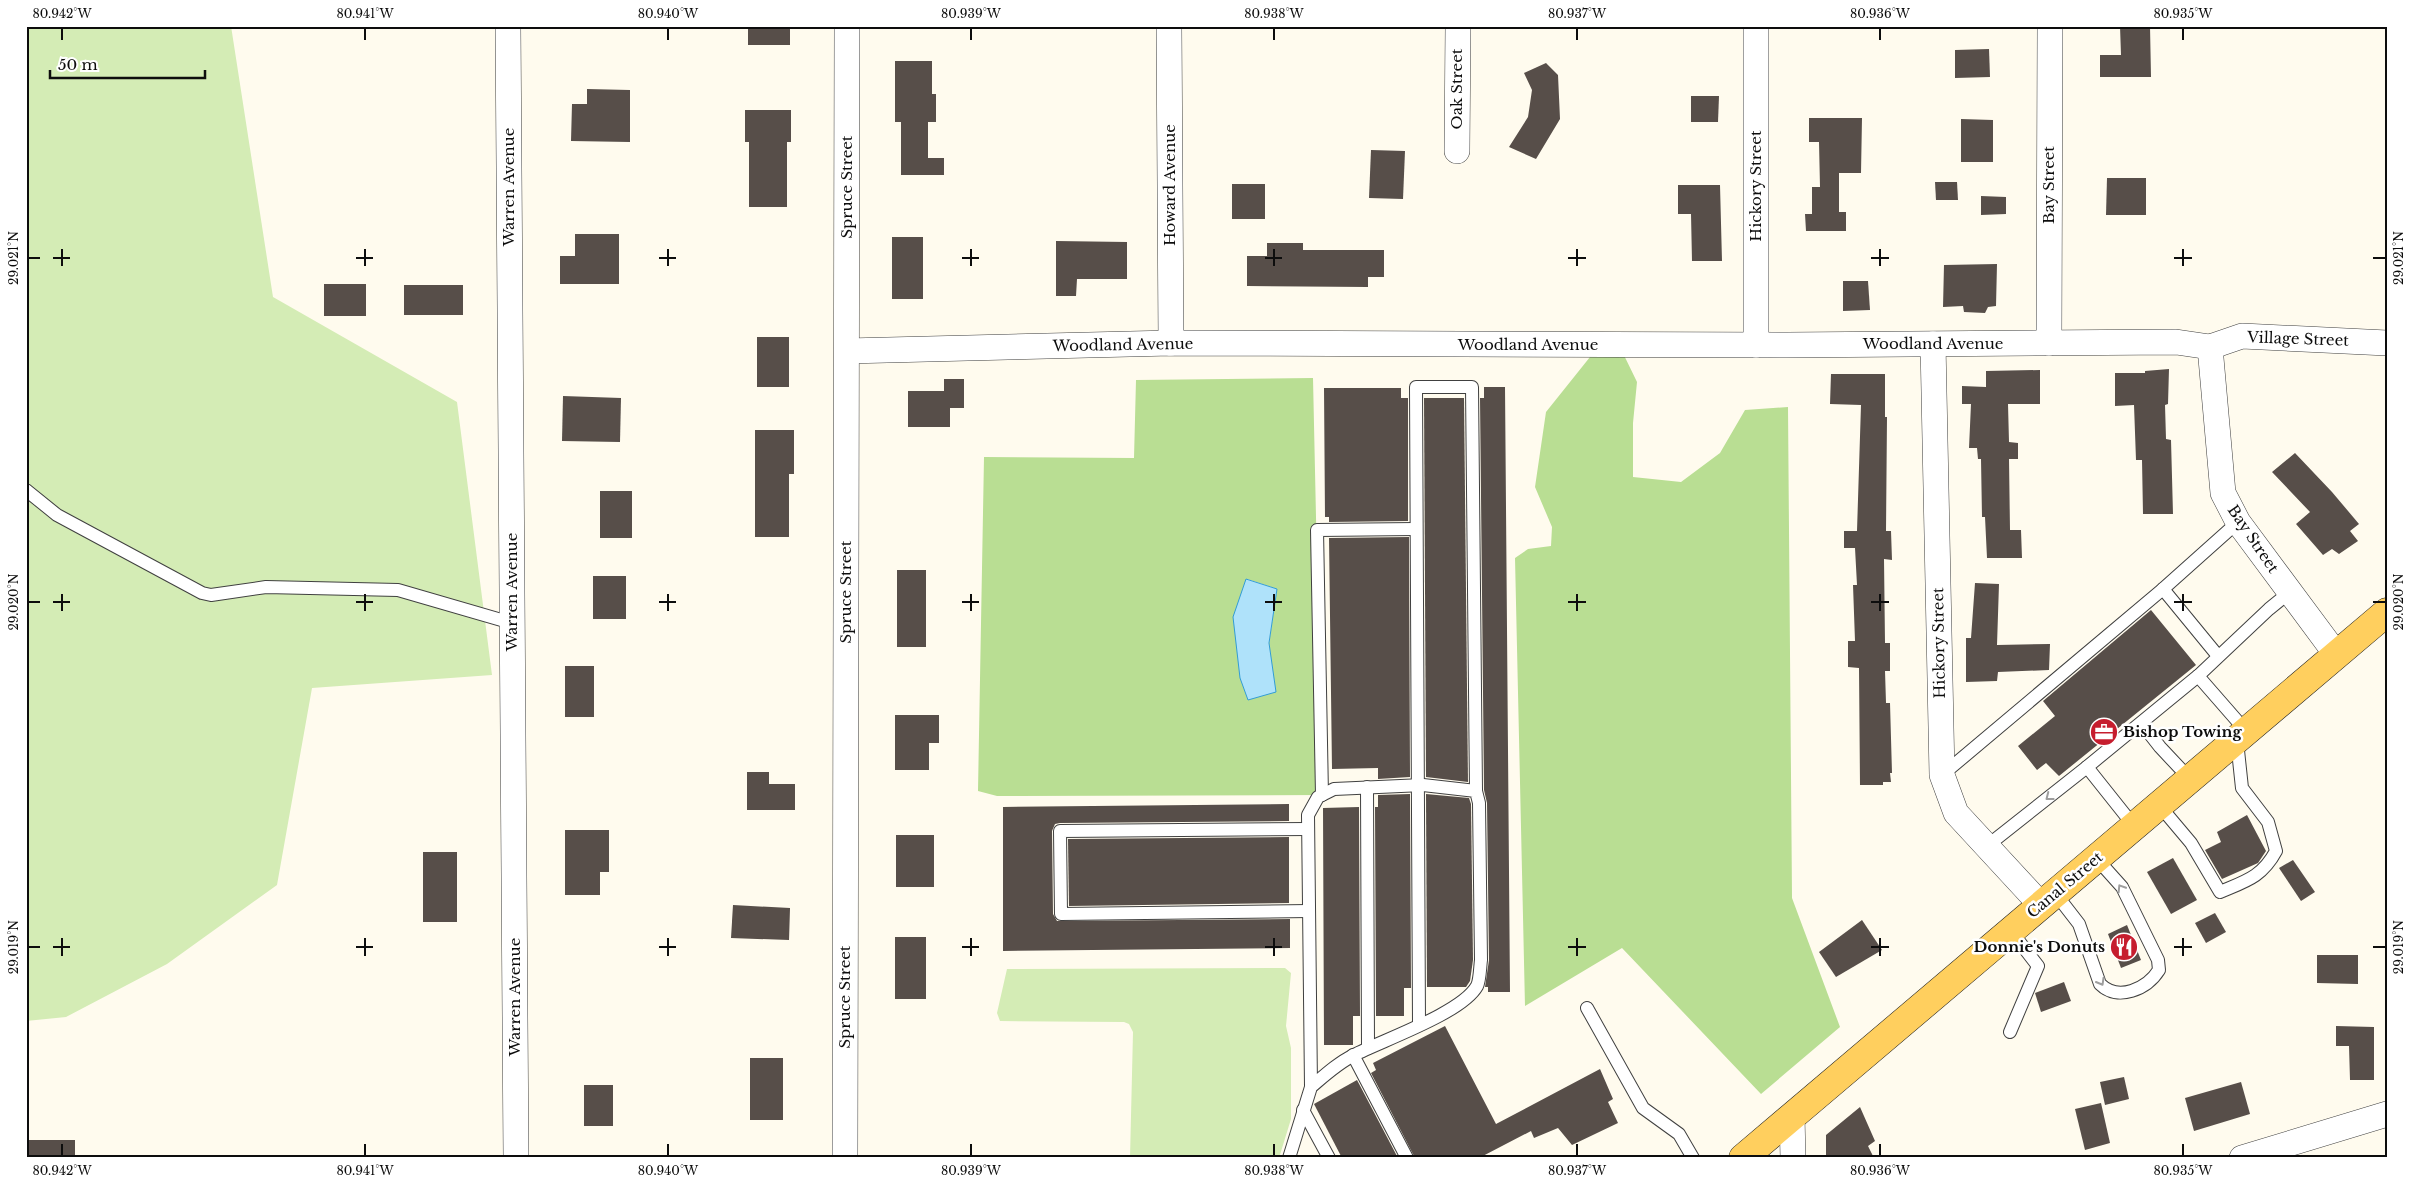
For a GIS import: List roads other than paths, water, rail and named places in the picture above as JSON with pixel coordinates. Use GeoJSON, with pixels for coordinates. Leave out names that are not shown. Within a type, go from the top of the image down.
{"type":"FeatureCollection","features":[{"type":"Feature","properties":{"kind":"main road","name":"Canal Street"},"geometry":{"type":"LineString","coordinates":[[1743,1158],[2387,612]]}},
{"type":"Feature","properties":{"kind":"street","name":"Warren Avenue"},"geometry":{"type":"LineString","coordinates":[[508,26],[516,1158]]}},
{"type":"Feature","properties":{"kind":"street","name":"Spruce Street"},"geometry":{"type":"LineString","coordinates":[[845,1158],[847,26]]}},
{"type":"Feature","properties":{"kind":"street","name":"Howard Avenue"},"geometry":{"type":"LineString","coordinates":[[1169,26],[1171,344]]}},
{"type":"Feature","properties":{"kind":"street","name":"Oak Street"},"geometry":{"type":"LineString","coordinates":[[1457,151],[1458,26]]}},
{"type":"Feature","properties":{"kind":"street","name":"Hickory Street"},"geometry":{"type":"LineString","coordinates":[[1756,26],[1756,345]]}},
{"type":"Feature","properties":{"kind":"street","name":"Bay Street"},"geometry":{"type":"LineString","coordinates":[[2048,343],[2050,26]]}},
{"type":"Feature","properties":{"kind":"street","name":"Village Street"},"geometry":{"type":"LineString","coordinates":[[2210,347],[2242,336],[2387,343]]}},
{"type":"Feature","properties":{"kind":"street","name":"Woodland Avenue"},"geometry":{"type":"LineString","coordinates":[[846,351],[1171,344],[1756,345],[2176,342],[2210,347]]}},
{"type":"Feature","properties":{"kind":"street","name":"Hickory Street"},"geometry":{"type":"LineString","coordinates":[[1933,344],[1942,775],[1956,813],[1987,846],[2048,899]]}},
{"type":"Feature","properties":{"kind":"street","name":"Bay Street"},"geometry":{"type":"LineString","coordinates":[[2210,347],[2223,493],[2238,522],[2336,654]]}},
{"type":"Feature","properties":{"kind":"street"},"geometry":{"type":"LineString","coordinates":[[2242,1158],[2387,1114]]}},
{"type":"Feature","properties":{"kind":"street"},"geometry":{"type":"LineString","coordinates":[[1792,1116],[1793,1158]]}},
{"type":"Feature","properties":{"kind":"lane"},"geometry":{"type":"LineString","coordinates":[[1311,1087],[1333,1068],[1353,1055],[1419,1025],[1464,1000],[1477,986],[1481,960],[1479,803],[1476,791],[1472,387],[1416,387],[1419,1025]]}},
{"type":"Feature","properties":{"kind":"lane"},"geometry":{"type":"LineString","coordinates":[[26,490],[57,515],[202,593],[211,595],[266,587],[398,590],[512,623]]}},
{"type":"Feature","properties":{"kind":"lane"},"geometry":{"type":"LineString","coordinates":[[1942,775],[2163,589],[2238,522]]}},
{"type":"Feature","properties":{"kind":"lane"},"geometry":{"type":"LineString","coordinates":[[1322,795],[1317,530],[1416,529]]}},
{"type":"Feature","properties":{"kind":"lane"},"geometry":{"type":"LineString","coordinates":[[2163,589],[2218,656]]}},
{"type":"Feature","properties":{"kind":"lane"},"geometry":{"type":"LineString","coordinates":[[1987,846],[2142,724],[2290,592]]}},
{"type":"Feature","properties":{"kind":"lane"},"geometry":{"type":"LineString","coordinates":[[2158,805],[2191,843],[2220,892],[2251,880],[2268,866],[2276,851],[2268,822],[2242,788],[2242,735],[2198,676]]}},
{"type":"Feature","properties":{"kind":"lane"},"geometry":{"type":"LineString","coordinates":[[2142,724],[2160,748],[2190,779]]}},
{"type":"Feature","properties":{"kind":"lane"},"geometry":{"type":"LineString","coordinates":[[2087,767],[2134,826]]}},
{"type":"Feature","properties":{"kind":"lane"},"geometry":{"type":"LineString","coordinates":[[1289,1158],[1311,1087],[1308,815],[1318,798],[1334,789],[1418,785],[1466,788],[1476,791]]}},
{"type":"Feature","properties":{"kind":"lane"},"geometry":{"type":"LineString","coordinates":[[1367,788],[1368,1048]]}},
{"type":"Feature","properties":{"kind":"lane"},"geometry":{"type":"LineString","coordinates":[[1308,828],[1060,831],[1061,914],[1309,911]]}},
{"type":"Feature","properties":{"kind":"lane"},"geometry":{"type":"LineString","coordinates":[[2048,899],[2080,924],[2100,984],[2107,990],[2124,993],[2140,988],[2153,980],[2159,970],[2158,960],[2122,888],[2096,858]]}},
{"type":"Feature","properties":{"kind":"lane"},"geometry":{"type":"LineString","coordinates":[[2010,1032],[2038,966],[2011,930]]}},
{"type":"Feature","properties":{"kind":"lane"},"geometry":{"type":"LineString","coordinates":[[1587,1008],[1642,1108],[1679,1134],[1693,1158]]}},
{"type":"Feature","properties":{"kind":"lane"},"geometry":{"type":"LineString","coordinates":[[1353,1055],[1407,1158]]}},
{"type":"Feature","properties":{"kind":"lane"},"geometry":{"type":"LineString","coordinates":[[1303,1110],[1329,1158]]}},
{"type":"Feature","properties":{"kind":"water"},"geometry":{"type":"Polygon","coordinates":[[[1246,579],[1277,589],[1269,643],[1276,692],[1248,700],[1240,678],[1233,617],[1246,579]]]}},
{"type":"Feature","properties":{"kind":"place","name":"Bishop Towing"},"geometry":{"type":"Point","coordinates":[2104,732]}},
{"type":"Feature","properties":{"kind":"place","name":"Donnie's Donuts"},"geometry":{"type":"Point","coordinates":[2124,947]}}]}
